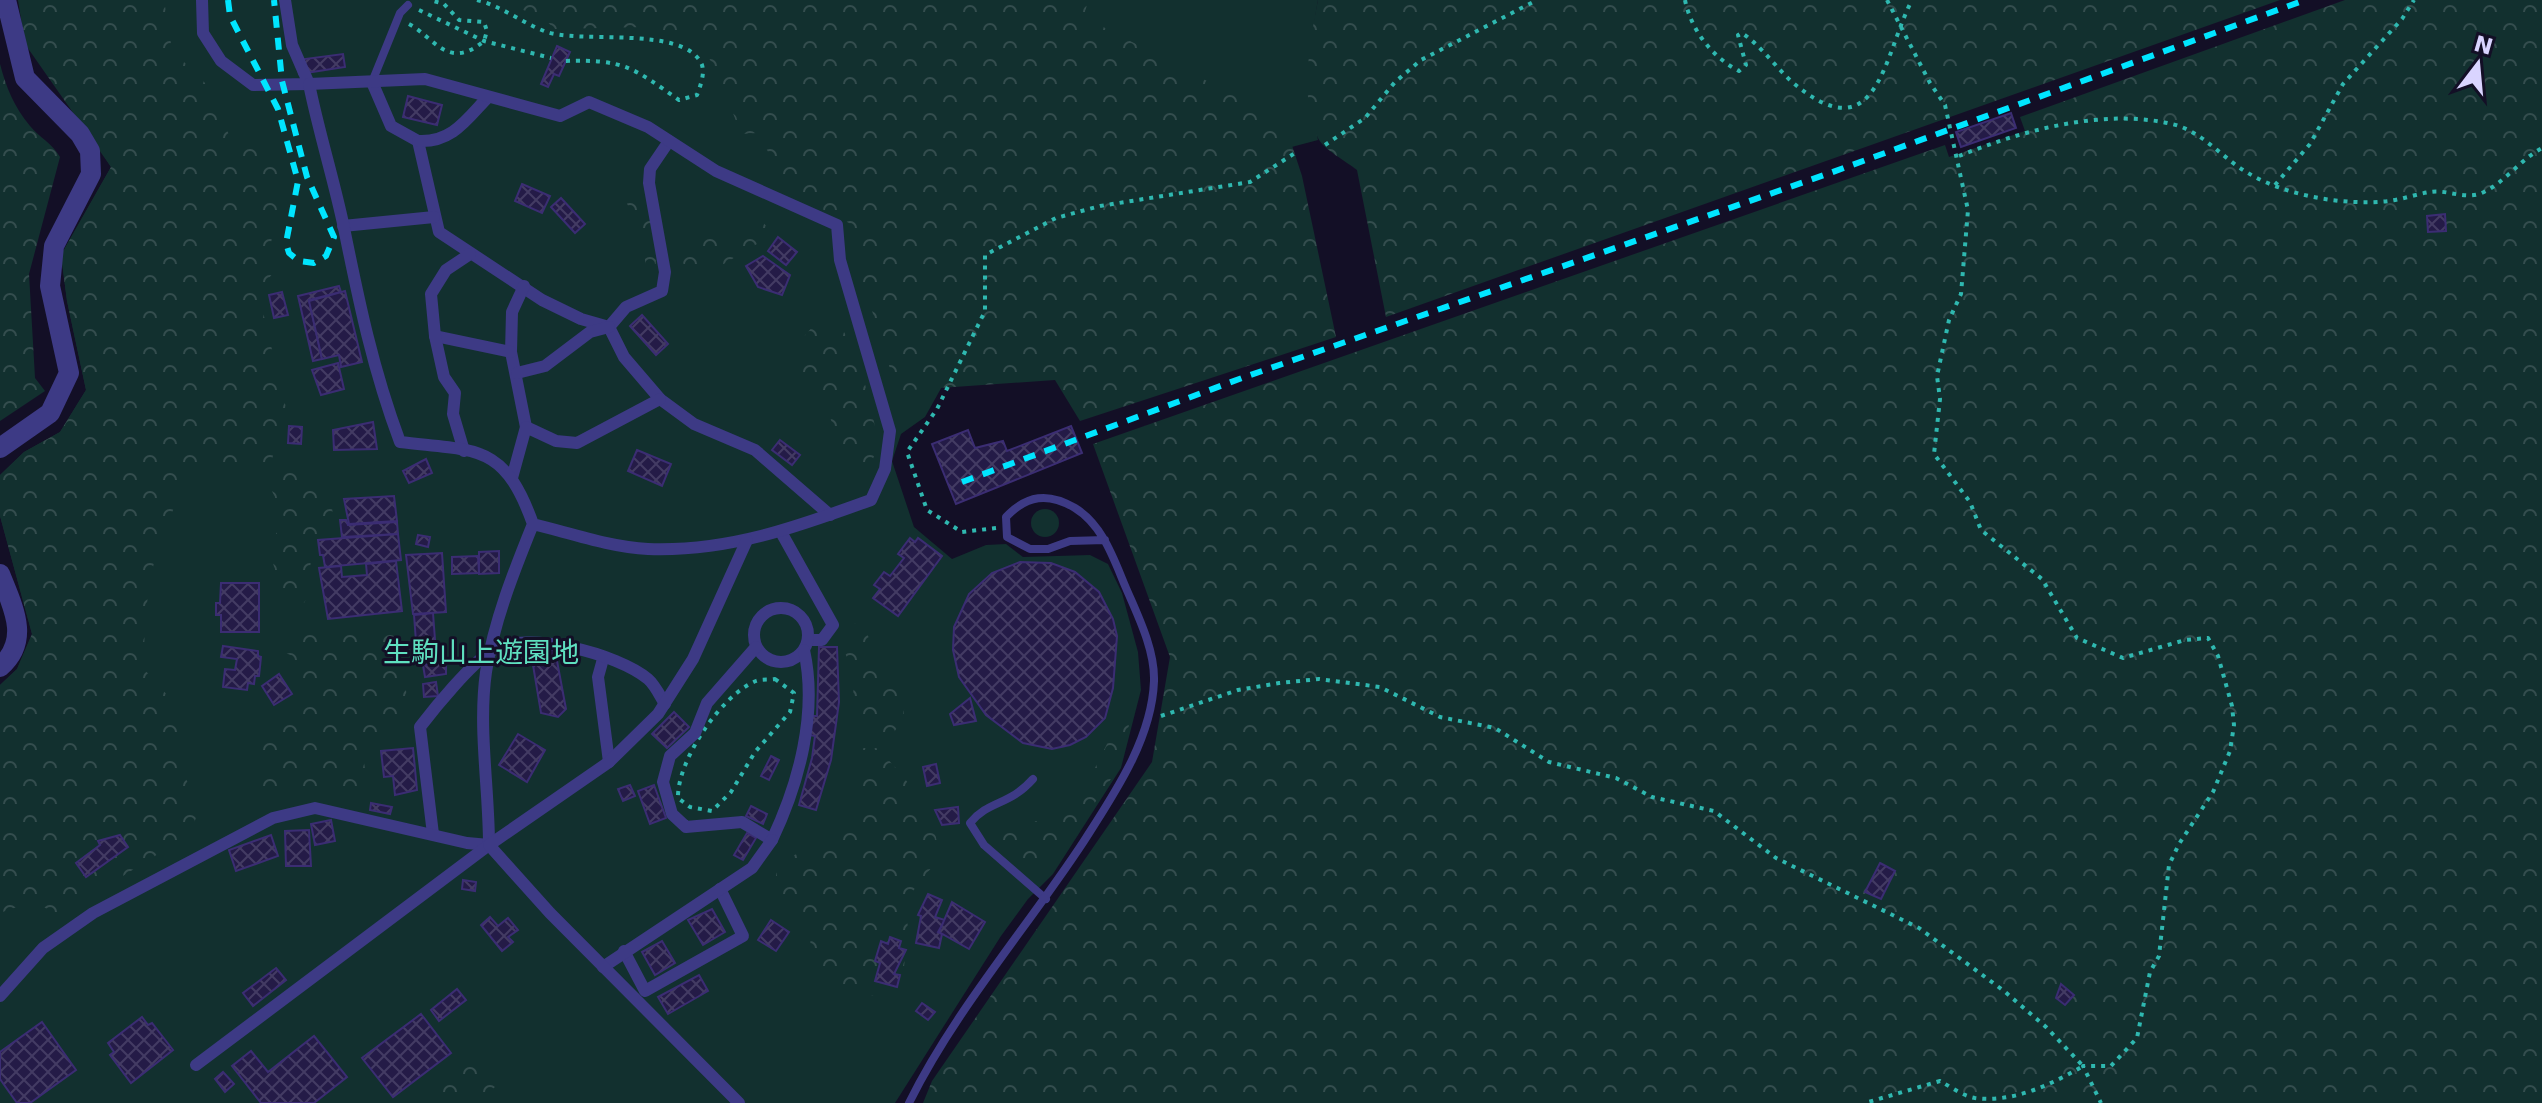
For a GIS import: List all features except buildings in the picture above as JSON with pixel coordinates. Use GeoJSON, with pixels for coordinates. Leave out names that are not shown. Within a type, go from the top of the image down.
{"type":"FeatureCollection","features":[{"type":"Feature","properties":{"kind":"street"},"geometry":{"type":"LineString","coordinates":[[0,448],[50,413],[69,373],[50,286],[54,246],[91,174],[90,151],[80,134],[25,78],[6,0]]}},
{"type":"Feature","properties":{"kind":"street"},"geometry":{"type":"LineString","coordinates":[[202,0],[203,33],[221,61],[253,85],[425,79],[560,116],[589,102],[648,127],[716,171],[837,225],[840,260],[890,431],[885,469],[871,500],[781,532],[717,547],[645,549],[533,524]]}},
{"type":"Feature","properties":{"kind":"street"},"geometry":{"type":"LineString","coordinates":[[285,0],[292,45],[309,84],[343,226],[357,303],[383,396],[400,442],[492,457],[519,485],[533,524],[512,575],[492,650],[484,713],[489,845]]}},
{"type":"Feature","properties":{"kind":"street"},"geometry":{"type":"LineString","coordinates":[[372,82],[391,126],[418,141],[433,142],[451,136],[488,97]]}},
{"type":"Feature","properties":{"kind":"street"},"geometry":{"type":"LineString","coordinates":[[418,141],[439,232],[542,300],[581,319],[609,327],[624,357],[660,399],[694,424],[755,450],[830,515]]}},
{"type":"Feature","properties":{"kind":"street"},"geometry":{"type":"LineString","coordinates":[[517,373],[545,366],[590,332],[609,327],[626,307],[662,291],[665,272],[649,183],[650,169],[669,141]]}},
{"type":"Feature","properties":{"kind":"street"},"geometry":{"type":"LineString","coordinates":[[343,226],[434,217]]}},
{"type":"Feature","properties":{"kind":"street"},"geometry":{"type":"LineString","coordinates":[[464,451],[453,414],[455,393],[444,377],[435,336],[431,294],[446,270],[470,254]]}},
{"type":"Feature","properties":{"kind":"street"},"geometry":{"type":"LineString","coordinates":[[512,478],[526,427],[520,411],[517,373],[511,352],[512,312],[524,286]]}},
{"type":"Feature","properties":{"kind":"street"},"geometry":{"type":"LineString","coordinates":[[435,336],[511,352]]}},
{"type":"Feature","properties":{"kind":"street"},"geometry":{"type":"LineString","coordinates":[[526,427],[556,441],[577,443],[660,399]]}},
{"type":"Feature","properties":{"kind":"street"},"geometry":{"type":"LineString","coordinates":[[603,967],[752,868],[772,840],[784,815],[805,740],[811,679],[806,645],[805,621],[791,609],[772,608],[754,628],[756,647],[775,662],[791,660],[806,645],[822,640],[833,625],[781,532]]}},
{"type":"Feature","properties":{"kind":"street"},"geometry":{"type":"LineString","coordinates":[[196,1065],[489,845],[513,832],[540,806],[609,762],[665,704],[693,659],[747,540]]}},
{"type":"Feature","properties":{"kind":"street"},"geometry":{"type":"LineString","coordinates":[[0,574],[20,624],[11,658],[0,667]]}},
{"type":"Feature","properties":{"kind":"street"},"geometry":{"type":"LineString","coordinates":[[433,834],[420,727],[492,650],[536,641],[560,645],[633,669],[650,680],[665,704]]}},
{"type":"Feature","properties":{"kind":"street"},"geometry":{"type":"LineString","coordinates":[[756,647],[707,703],[695,733],[670,756],[663,782],[672,814],[686,827],[742,822],[772,840]]}},
{"type":"Feature","properties":{"kind":"street"},"geometry":{"type":"LineString","coordinates":[[603,659],[598,677],[609,762]]}},
{"type":"Feature","properties":{"kind":"street"},"geometry":{"type":"LineString","coordinates":[[0,996],[43,948],[93,913],[273,818],[315,808],[489,845],[603,967],[739,1103]]}},
{"type":"Feature","properties":{"kind":"street"},"geometry":{"type":"LineString","coordinates":[[624,951],[645,991],[743,936],[720,889]]}},
{"type":"Feature","properties":{"kind":"lane"},"geometry":{"type":"LineString","coordinates":[[372,82],[408,5]]}},
{"type":"Feature","properties":{"kind":"lane"},"geometry":{"type":"LineString","coordinates":[[909,1103],[927,1066],[1046,899],[1131,764],[1154,682],[1150,655],[1105,540],[1082,512],[1063,501],[1040,496],[1019,504],[1006,517],[1004,527],[1007,537],[1030,549],[1048,549],[1070,541],[1105,540]]}},
{"type":"Feature","properties":{"kind":"lane"},"geometry":{"type":"LineString","coordinates":[[1033,779],[1019,795],[1005,804],[982,808],[970,823],[984,845],[1046,899]]}},
{"type":"Feature","properties":{"kind":"path"},"geometry":{"type":"LineString","coordinates":[[400,19],[418,29],[434,46],[449,52],[464,52],[484,41],[487,31],[484,22],[459,20],[444,4],[430,0]]}},
{"type":"Feature","properties":{"kind":"path"},"geometry":{"type":"LineString","coordinates":[[477,0],[544,32],[641,38],[677,47],[692,54],[702,66],[703,76],[697,95],[679,100],[634,69],[615,63],[565,61]]}},
{"type":"Feature","properties":{"kind":"path"},"geometry":{"type":"LineString","coordinates":[[1325,145],[1365,118],[1395,82],[1421,60],[1537,0]]}},
{"type":"Feature","properties":{"kind":"path"},"geometry":{"type":"LineString","coordinates":[[1685,0],[1689,17],[1709,48],[1725,64],[1739,71],[1746,65],[1738,35],[1742,33],[1793,82],[1827,103],[1851,107],[1869,100],[1912,0]]}},
{"type":"Feature","properties":{"kind":"path"},"geometry":{"type":"LineString","coordinates":[[1865,1103],[1940,1081],[1972,1098],[2004,1100],[2055,1082],[2083,1066],[2111,1066],[2137,1038],[2150,972],[2159,956],[2169,865],[2184,834],[2213,792],[2226,761],[2234,725],[2218,656],[2208,638],[2185,640],[2123,658],[2077,638],[2042,579],[1981,530],[1970,502],[1934,454],[1940,399],[1937,376],[1949,320],[1961,294],[1968,210],[1959,156],[1945,105],[1930,83],[1887,0]]}},
{"type":"Feature","properties":{"kind":"path"},"geometry":{"type":"LineString","coordinates":[[2275,185],[2310,144],[2343,84],[2402,19],[2414,0]]}},
{"type":"Feature","properties":{"kind":"path"},"geometry":{"type":"LineString","coordinates":[[408,5],[484,41],[551,58]]}},
{"type":"Feature","properties":{"kind":"path"},"geometry":{"type":"LineString","coordinates":[[1959,156],[1987,144],[2073,124],[2120,117],[2150,120],[2190,130],[2246,173],[2275,185],[2328,199],[2356,202],[2389,201],[2435,191],[2457,196],[2485,192],[2542,148]]}},
{"type":"Feature","properties":{"kind":"path"},"geometry":{"type":"LineString","coordinates":[[1004,527],[962,532],[927,510],[907,452],[937,409],[985,311],[985,255],[1056,218],[1100,206],[1250,182],[1295,153]]}},
{"type":"Feature","properties":{"kind":"path"},"geometry":{"type":"LineString","coordinates":[[775,679],[794,693],[790,712],[755,752],[731,792],[712,811],[690,807],[678,798],[678,783],[689,755],[712,719],[732,699],[757,681],[775,679]]}},
{"type":"Feature","properties":{"kind":"path"},"geometry":{"type":"LineString","coordinates":[[1144,722],[1238,690],[1319,679],[1380,687],[1440,717],[1495,728],[1549,762],[1616,778],[1652,797],[1714,811],[1776,858],[1919,928],[2004,991],[2046,1027],[2083,1066],[2101,1103]]}},
{"type":"Feature","properties":{"kind":"green space","name":"生駒山上遊園地"},"geometry":{"type":"Polygon","coordinates":[[[18,0],[1318,0],[1311,70],[1318,140],[1096,199],[958,358],[925,417],[901,434],[892,461],[914,527],[952,559],[986,545],[1006,544],[1023,557],[1090,555],[1108,564],[1122,593],[1138,652],[1141,690],[1121,768],[1053,874],[1028,899],[1001,936],[895,1103],[0,1103],[0,685],[17,669],[32,634],[0,516],[0,475],[24,452],[60,432],[86,390],[67,301],[61,255],[111,167],[81,120],[18,0]]]}},
{"type":"Feature","properties":{"kind":"green space"},"geometry":{"type":"Polygon","coordinates":[[[18,0],[164,0],[172,50],[207,85],[230,137],[244,146],[268,150],[283,178],[271,243],[279,266],[258,291],[287,412],[271,462],[201,467],[171,513],[161,538],[149,588],[144,669],[177,706],[182,771],[200,807],[190,834],[59,916],[31,905],[0,913],[0,685],[17,669],[32,634],[0,516],[0,475],[24,452],[60,432],[86,390],[67,301],[61,255],[111,167],[25,44],[18,0]]]}},
{"type":"Feature","properties":{"kind":"green space"},"geometry":{"type":"Polygon","coordinates":[[[497,0],[1088,0],[1084,17],[1284,121],[1302,176],[1336,337],[1080,421],[1055,380],[897,391],[863,282],[849,223],[793,194],[757,133],[741,134],[716,69],[697,40],[646,27],[555,29],[542,17],[497,0]]]}},
{"type":"Feature","properties":{"kind":"green space"},"geometry":{"type":"Polygon","coordinates":[[[1318,0],[2280,0],[1386,317],[1357,170],[1321,142],[1312,122],[1308,69],[1318,0]]]}},
{"type":"Feature","properties":{"kind":"green space"},"geometry":{"type":"Polygon","coordinates":[[[2345,0],[2542,0],[2542,1103],[923,1103],[932,1081],[1152,762],[1170,657],[1093,444],[1945,145],[1949,157],[2025,131],[2020,117],[2345,0]]]}},
{"type":"Feature","properties":{"kind":"green space"},"geometry":{"type":"Polygon","coordinates":[[[0,64],[19,112],[60,157],[29,274],[35,378],[45,391],[0,421],[0,64]]]}},
{"type":"Feature","properties":{"kind":"green space"},"geometry":{"type":"Polygon","coordinates":[[[618,186],[638,188],[655,241],[654,273],[646,272],[643,235],[618,186]]]}},
{"type":"Feature","properties":{"kind":"green space"},"geometry":{"type":"Polygon","coordinates":[[[761,220],[768,228],[763,241],[718,267],[699,272],[688,271],[678,255],[680,239],[696,232],[750,230],[761,220]]]}},
{"type":"Feature","properties":{"kind":"green space"},"geometry":{"type":"Polygon","coordinates":[[[820,319],[843,330],[860,363],[879,443],[871,464],[863,471],[843,464],[825,405],[800,375],[805,335],[820,319]]]}},
{"type":"Feature","properties":{"kind":"green space"},"geometry":{"type":"Polygon","coordinates":[[[314,463],[333,513],[329,529],[312,554],[309,588],[304,603],[284,599],[268,547],[285,519],[271,489],[280,471],[314,463]]]}},
{"type":"Feature","properties":{"kind":"green space"},"geometry":{"type":"Polygon","coordinates":[[[1045,509],[1055,513],[1059,523],[1055,533],[1045,537],[1035,533],[1031,523],[1035,513],[1045,509]]]}},
{"type":"Feature","properties":{"kind":"green space"},"geometry":{"type":"Polygon","coordinates":[[[848,620],[865,629],[875,652],[906,691],[903,720],[891,736],[868,734],[850,720],[855,677],[843,648],[848,620]]]}},
{"type":"Feature","properties":{"kind":"green space"},"geometry":{"type":"Polygon","coordinates":[[[400,627],[408,711],[362,749],[369,795],[353,801],[330,794],[268,796],[257,761],[258,734],[295,703],[301,689],[293,656],[283,652],[285,632],[400,627]]]}},
{"type":"Feature","properties":{"kind":"green space"},"geometry":{"type":"Polygon","coordinates":[[[1127,704],[1134,704],[1119,767],[1050,869],[1033,864],[1010,851],[997,829],[1009,823],[1058,820],[1088,782],[1127,704]]]}},
{"type":"Feature","properties":{"kind":"green space"},"geometry":{"type":"Polygon","coordinates":[[[860,748],[877,748],[899,772],[927,812],[937,842],[939,858],[913,891],[906,907],[908,929],[902,986],[896,1002],[853,990],[817,973],[810,956],[811,924],[794,897],[776,892],[776,863],[834,832],[859,805],[863,784],[860,748]]]}},
{"type":"Feature","properties":{"kind":"green space"},"geometry":{"type":"Polygon","coordinates":[[[465,1056],[485,1058],[504,1075],[490,1091],[469,1100],[418,1103],[465,1056]]]}},
{"type":"Feature","properties":{"kind":"railway"},"geometry":{"type":"LineString","coordinates":[[228,0],[230,16],[278,109],[298,181],[286,243],[289,253],[299,261],[314,263],[326,256],[334,237],[307,177],[282,81],[274,0]]}},
{"type":"Feature","properties":{"kind":"railway"},"geometry":{"type":"LineString","coordinates":[[962,482],[1242,378],[1830,173],[2305,0]]}}]}
